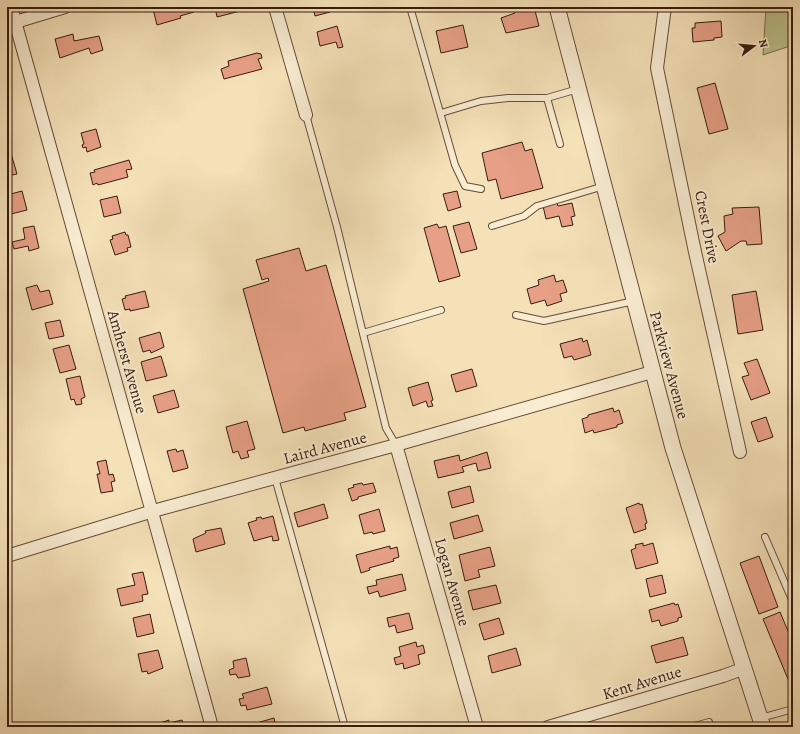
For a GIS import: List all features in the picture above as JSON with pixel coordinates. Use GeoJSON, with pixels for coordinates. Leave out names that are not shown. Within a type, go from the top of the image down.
{"type":"FeatureCollection","features":[{"type":"Feature","properties":{"kind":"street","name":"Amherst Avenue"},"geometry":{"type":"LineString","coordinates":[[11,7],[11,23],[153,511],[212,727]]}},
{"type":"Feature","properties":{"kind":"street"},"geometry":{"type":"LineString","coordinates":[[11,23],[65,7]]}},
{"type":"Feature","properties":{"kind":"street"},"geometry":{"type":"LineString","coordinates":[[275,7],[306,115]]}},
{"type":"Feature","properties":{"kind":"street","name":"Parkview Avenue"},"geometry":{"type":"LineString","coordinates":[[557,7],[673,448],[762,722]]}},
{"type":"Feature","properties":{"kind":"street","name":"Crest Drive"},"geometry":{"type":"LineString","coordinates":[[665,7],[657,68],[695,252],[740,452]]}},
{"type":"Feature","properties":{"kind":"street","name":"Laird Avenue"},"geometry":{"type":"LineString","coordinates":[[7,556],[153,511],[396,445],[652,372]]}},
{"type":"Feature","properties":{"kind":"street","name":"Logan Avenue"},"geometry":{"type":"LineString","coordinates":[[396,445],[477,727]]}},
{"type":"Feature","properties":{"kind":"street","name":"Kent Avenue"},"geometry":{"type":"LineString","coordinates":[[548,727],[575,724],[745,668]]}},
{"type":"Feature","properties":{"kind":"lane"},"geometry":{"type":"LineString","coordinates":[[410,7],[455,165],[465,186],[481,189]]}},
{"type":"Feature","properties":{"kind":"lane"},"geometry":{"type":"LineString","coordinates":[[440,113],[481,101],[508,98],[547,98],[579,89]]}},
{"type":"Feature","properties":{"kind":"lane"},"geometry":{"type":"LineString","coordinates":[[547,98],[560,144]]}},
{"type":"Feature","properties":{"kind":"lane"},"geometry":{"type":"LineString","coordinates":[[306,115],[337,227],[386,428],[396,445]]}},
{"type":"Feature","properties":{"kind":"lane"},"geometry":{"type":"LineString","coordinates":[[492,226],[524,216],[537,206],[604,186]]}},
{"type":"Feature","properties":{"kind":"lane"},"geometry":{"type":"LineString","coordinates":[[516,315],[544,321],[634,301]]}},
{"type":"Feature","properties":{"kind":"lane"},"geometry":{"type":"LineString","coordinates":[[363,333],[441,310]]}},
{"type":"Feature","properties":{"kind":"lane"},"geometry":{"type":"LineString","coordinates":[[275,478],[346,727]]}},
{"type":"Feature","properties":{"kind":"lane"},"geometry":{"type":"LineString","coordinates":[[765,537],[793,602]]}},
{"type":"Feature","properties":{"kind":"lane"},"geometry":{"type":"LineString","coordinates":[[762,722],[793,709]]}},
{"type":"Feature","properties":{"kind":"lane"},"geometry":{"type":"LineString","coordinates":[[691,727],[709,722],[710,727]]}},
{"type":"Feature","properties":{"kind":"green space"},"geometry":{"type":"Polygon","coordinates":[[[766,7],[793,7],[793,45],[763,55],[766,7]]]}},
{"type":"Feature","properties":{"kind":"building"},"geometry":{"type":"Polygon","coordinates":[[[159,7],[192,7],[194,12],[180,16],[181,18],[157,25],[153,9],[159,7]]]}},
{"type":"Feature","properties":{"kind":"building"},"geometry":{"type":"Polygon","coordinates":[[[215,7],[239,7],[240,11],[217,17],[215,7]]]}},
{"type":"Feature","properties":{"kind":"building"},"geometry":{"type":"Polygon","coordinates":[[[313,7],[329,7],[330,12],[315,16],[313,7]]]}},
{"type":"Feature","properties":{"kind":"building"},"geometry":{"type":"Polygon","coordinates":[[[534,7],[539,26],[506,33],[501,18],[515,13],[513,8],[534,7]]]}},
{"type":"Feature","properties":{"kind":"building"},"geometry":{"type":"Polygon","coordinates":[[[721,21],[722,37],[714,38],[714,40],[693,42],[692,28],[695,28],[695,23],[721,21]]]}},
{"type":"Feature","properties":{"kind":"building"},"geometry":{"type":"Polygon","coordinates":[[[463,25],[468,47],[441,53],[436,31],[463,25]]]}},
{"type":"Feature","properties":{"kind":"building"},"geometry":{"type":"Polygon","coordinates":[[[337,26],[343,47],[338,48],[336,42],[320,46],[317,32],[337,26]]]}},
{"type":"Feature","properties":{"kind":"building"},"geometry":{"type":"Polygon","coordinates":[[[73,34],[74,41],[99,36],[103,50],[91,54],[89,48],[60,58],[55,39],[73,34]]]}},
{"type":"Feature","properties":{"kind":"building"},"geometry":{"type":"Polygon","coordinates":[[[257,53],[261,54],[262,58],[258,59],[262,69],[224,79],[221,69],[229,66],[228,61],[257,53]]]}},
{"type":"Feature","properties":{"kind":"building"},"geometry":{"type":"Polygon","coordinates":[[[715,83],[728,129],[709,134],[697,88],[715,83]]]}},
{"type":"Feature","properties":{"kind":"building"},"geometry":{"type":"Polygon","coordinates":[[[96,129],[101,147],[87,152],[86,147],[83,148],[82,145],[84,144],[81,133],[96,129]]]}},
{"type":"Feature","properties":{"kind":"building"},"geometry":{"type":"Polygon","coordinates":[[[522,142],[525,151],[532,149],[543,188],[501,199],[496,179],[488,181],[482,153],[522,142]]]}},
{"type":"Feature","properties":{"kind":"building"},"geometry":{"type":"Polygon","coordinates":[[[7,150],[10,150],[17,174],[7,176],[7,150]]]}},
{"type":"Feature","properties":{"kind":"building"},"geometry":{"type":"Polygon","coordinates":[[[129,160],[132,169],[126,170],[128,177],[93,185],[90,173],[95,172],[94,170],[129,160]]]}},
{"type":"Feature","properties":{"kind":"building"},"geometry":{"type":"Polygon","coordinates":[[[22,191],[27,210],[11,214],[7,195],[22,191]]]}},
{"type":"Feature","properties":{"kind":"building"},"geometry":{"type":"Polygon","coordinates":[[[457,191],[461,207],[448,211],[443,194],[457,191]]]}},
{"type":"Feature","properties":{"kind":"building"},"geometry":{"type":"Polygon","coordinates":[[[117,196],[121,213],[104,217],[100,200],[117,196]]]}},
{"type":"Feature","properties":{"kind":"building"},"geometry":{"type":"Polygon","coordinates":[[[557,203],[558,206],[572,203],[575,216],[571,217],[573,225],[562,227],[559,216],[546,219],[543,206],[557,203]]]}},
{"type":"Feature","properties":{"kind":"building"},"geometry":{"type":"Polygon","coordinates":[[[759,207],[762,244],[747,245],[746,241],[741,241],[726,251],[718,236],[725,232],[724,216],[733,214],[732,208],[759,207]]]}},
{"type":"Feature","properties":{"kind":"building"},"geometry":{"type":"Polygon","coordinates":[[[469,222],[477,249],[461,253],[453,226],[469,222]]]}},
{"type":"Feature","properties":{"kind":"building"},"geometry":{"type":"Polygon","coordinates":[[[437,224],[439,228],[446,226],[460,276],[439,282],[424,228],[437,224]]]}},
{"type":"Feature","properties":{"kind":"building"},"geometry":{"type":"Polygon","coordinates":[[[34,226],[39,248],[29,251],[28,246],[14,249],[12,242],[25,239],[23,228],[34,226]]]}},
{"type":"Feature","properties":{"kind":"building"},"geometry":{"type":"Polygon","coordinates":[[[125,232],[126,235],[128,235],[131,247],[127,248],[128,251],[115,255],[110,240],[113,239],[112,236],[125,232]]]}},
{"type":"Feature","properties":{"kind":"building"},"geometry":{"type":"Polygon","coordinates":[[[299,248],[306,271],[326,265],[366,407],[344,413],[346,420],[305,431],[304,427],[283,433],[243,289],[269,281],[268,278],[262,280],[256,260],[299,248]]]}},
{"type":"Feature","properties":{"kind":"building"},"geometry":{"type":"Polygon","coordinates":[[[554,275],[556,282],[563,280],[567,292],[560,294],[562,301],[547,306],[545,300],[531,304],[527,289],[539,285],[538,280],[554,275]]]}},
{"type":"Feature","properties":{"kind":"building"},"geometry":{"type":"Polygon","coordinates":[[[37,285],[40,292],[49,290],[53,304],[32,310],[26,288],[37,285]]]}},
{"type":"Feature","properties":{"kind":"building"},"geometry":{"type":"Polygon","coordinates":[[[145,291],[149,307],[130,311],[130,309],[125,310],[122,299],[126,298],[125,296],[145,291]]]}},
{"type":"Feature","properties":{"kind":"building"},"geometry":{"type":"Polygon","coordinates":[[[756,291],[763,330],[738,334],[732,295],[756,291]]]}},
{"type":"Feature","properties":{"kind":"building"},"geometry":{"type":"Polygon","coordinates":[[[60,320],[64,336],[49,339],[45,323],[60,320]]]}},
{"type":"Feature","properties":{"kind":"building"},"geometry":{"type":"Polygon","coordinates":[[[160,332],[164,347],[151,353],[150,350],[143,352],[139,338],[160,332]]]}},
{"type":"Feature","properties":{"kind":"building"},"geometry":{"type":"Polygon","coordinates":[[[582,338],[583,342],[587,340],[591,355],[574,360],[572,356],[564,358],[560,344],[582,338]]]}},
{"type":"Feature","properties":{"kind":"building"},"geometry":{"type":"Polygon","coordinates":[[[69,345],[76,369],[60,373],[53,349],[69,345]]]}},
{"type":"Feature","properties":{"kind":"building"},"geometry":{"type":"Polygon","coordinates":[[[161,356],[167,376],[146,381],[141,362],[161,356]]]}},
{"type":"Feature","properties":{"kind":"building"},"geometry":{"type":"Polygon","coordinates":[[[757,359],[770,393],[751,400],[742,377],[749,375],[744,363],[757,359]]]}},
{"type":"Feature","properties":{"kind":"building"},"geometry":{"type":"Polygon","coordinates":[[[472,369],[477,386],[456,392],[451,375],[472,369]]]}},
{"type":"Feature","properties":{"kind":"building"},"geometry":{"type":"Polygon","coordinates":[[[80,376],[85,397],[81,399],[82,404],[76,405],[74,399],[71,400],[66,379],[80,376]]]}},
{"type":"Feature","properties":{"kind":"building"},"geometry":{"type":"Polygon","coordinates":[[[428,382],[433,400],[431,401],[433,406],[428,407],[426,401],[413,406],[408,388],[428,382]]]}},
{"type":"Feature","properties":{"kind":"building"},"geometry":{"type":"Polygon","coordinates":[[[174,390],[179,407],[158,413],[153,396],[174,390]]]}},
{"type":"Feature","properties":{"kind":"building"},"geometry":{"type":"Polygon","coordinates":[[[613,408],[614,412],[619,410],[623,423],[617,425],[617,427],[594,433],[593,430],[585,433],[582,419],[588,417],[588,415],[613,408]]]}},
{"type":"Feature","properties":{"kind":"building"},"geometry":{"type":"Polygon","coordinates":[[[766,417],[773,437],[758,442],[751,422],[766,417]]]}},
{"type":"Feature","properties":{"kind":"building"},"geometry":{"type":"Polygon","coordinates":[[[247,421],[255,449],[247,451],[249,457],[241,459],[238,451],[233,453],[226,427],[247,421]]]}},
{"type":"Feature","properties":{"kind":"building"},"geometry":{"type":"Polygon","coordinates":[[[176,449],[177,452],[183,450],[188,468],[173,472],[167,451],[176,449]]]}},
{"type":"Feature","properties":{"kind":"building"},"geometry":{"type":"Polygon","coordinates":[[[487,452],[491,468],[478,471],[476,463],[462,467],[464,472],[438,478],[434,461],[459,455],[460,461],[487,452]]]}},
{"type":"Feature","properties":{"kind":"building"},"geometry":{"type":"Polygon","coordinates":[[[106,460],[109,475],[113,474],[115,481],[111,482],[113,491],[101,493],[97,474],[100,474],[97,462],[106,460]]]}},
{"type":"Feature","properties":{"kind":"building"},"geometry":{"type":"Polygon","coordinates":[[[362,483],[363,485],[373,483],[376,492],[358,497],[358,499],[352,501],[348,489],[354,487],[353,485],[362,483]]]}},
{"type":"Feature","properties":{"kind":"building"},"geometry":{"type":"Polygon","coordinates":[[[470,486],[474,502],[452,508],[448,492],[470,486]]]}},
{"type":"Feature","properties":{"kind":"building"},"geometry":{"type":"Polygon","coordinates":[[[639,503],[640,505],[642,504],[647,523],[645,524],[646,529],[634,533],[626,508],[639,503]]]}},
{"type":"Feature","properties":{"kind":"building"},"geometry":{"type":"Polygon","coordinates":[[[324,504],[328,518],[298,527],[294,513],[324,504]]]}},
{"type":"Feature","properties":{"kind":"building"},"geometry":{"type":"Polygon","coordinates":[[[379,509],[385,531],[373,534],[372,532],[364,534],[359,515],[379,509]]]}},
{"type":"Feature","properties":{"kind":"building"},"geometry":{"type":"Polygon","coordinates":[[[478,515],[483,531],[454,539],[450,523],[478,515]]]}},
{"type":"Feature","properties":{"kind":"building"},"geometry":{"type":"Polygon","coordinates":[[[273,516],[279,540],[273,541],[272,536],[254,541],[248,523],[257,520],[256,518],[261,517],[262,519],[273,516]]]}},
{"type":"Feature","properties":{"kind":"building"},"geometry":{"type":"Polygon","coordinates":[[[221,528],[225,544],[196,552],[193,539],[206,533],[205,531],[221,528]]]}},
{"type":"Feature","properties":{"kind":"building"},"geometry":{"type":"Polygon","coordinates":[[[643,543],[643,546],[653,543],[658,563],[636,569],[631,550],[636,548],[635,545],[643,543]]]}},
{"type":"Feature","properties":{"kind":"building"},"geometry":{"type":"Polygon","coordinates":[[[390,546],[390,549],[397,547],[399,557],[393,559],[394,561],[369,568],[370,570],[361,573],[356,555],[390,546]]]}},
{"type":"Feature","properties":{"kind":"building"},"geometry":{"type":"Polygon","coordinates":[[[490,547],[495,566],[478,570],[480,577],[465,581],[459,555],[490,547]]]}},
{"type":"Feature","properties":{"kind":"building"},"geometry":{"type":"Polygon","coordinates":[[[759,556],[778,607],[759,614],[740,563],[759,556]]]}},
{"type":"Feature","properties":{"kind":"building"},"geometry":{"type":"Polygon","coordinates":[[[143,572],[148,594],[142,595],[143,601],[121,606],[117,589],[135,585],[132,574],[143,572]]]}},
{"type":"Feature","properties":{"kind":"building"},"geometry":{"type":"Polygon","coordinates":[[[402,574],[406,590],[380,597],[378,591],[369,594],[367,587],[377,585],[376,580],[402,574]]]}},
{"type":"Feature","properties":{"kind":"building"},"geometry":{"type":"Polygon","coordinates":[[[662,575],[666,593],[650,597],[646,579],[662,575]]]}},
{"type":"Feature","properties":{"kind":"building"},"geometry":{"type":"Polygon","coordinates":[[[496,585],[501,603],[473,610],[468,591],[496,585]]]}},
{"type":"Feature","properties":{"kind":"building"},"geometry":{"type":"Polygon","coordinates":[[[674,603],[675,605],[678,604],[682,617],[678,618],[678,621],[661,626],[659,620],[652,622],[649,610],[674,603]]]}},
{"type":"Feature","properties":{"kind":"building"},"geometry":{"type":"Polygon","coordinates":[[[780,612],[793,643],[793,682],[790,684],[763,619],[780,612]]]}},
{"type":"Feature","properties":{"kind":"building"},"geometry":{"type":"Polygon","coordinates":[[[409,613],[413,629],[397,633],[395,625],[389,627],[387,618],[409,613]]]}},
{"type":"Feature","properties":{"kind":"building"},"geometry":{"type":"Polygon","coordinates":[[[150,614],[154,633],[137,637],[133,618],[150,614]]]}},
{"type":"Feature","properties":{"kind":"building"},"geometry":{"type":"Polygon","coordinates":[[[499,618],[504,634],[484,640],[479,624],[499,618]]]}},
{"type":"Feature","properties":{"kind":"building"},"geometry":{"type":"Polygon","coordinates":[[[683,637],[688,655],[656,663],[651,646],[683,637]]]}},
{"type":"Feature","properties":{"kind":"building"},"geometry":{"type":"Polygon","coordinates":[[[416,642],[417,647],[423,645],[425,653],[418,655],[420,664],[404,669],[403,663],[396,665],[394,658],[401,656],[399,647],[416,642]]]}},
{"type":"Feature","properties":{"kind":"building"},"geometry":{"type":"Polygon","coordinates":[[[516,648],[521,665],[492,673],[488,656],[516,648]]]}},
{"type":"Feature","properties":{"kind":"building"},"geometry":{"type":"Polygon","coordinates":[[[158,650],[163,668],[148,674],[147,671],[142,672],[138,654],[158,650]]]}},
{"type":"Feature","properties":{"kind":"building"},"geometry":{"type":"Polygon","coordinates":[[[246,658],[250,676],[238,678],[236,674],[230,675],[229,670],[234,668],[233,661],[246,658]]]}},
{"type":"Feature","properties":{"kind":"building"},"geometry":{"type":"Polygon","coordinates":[[[267,687],[272,704],[247,710],[246,705],[241,706],[239,699],[244,698],[242,694],[267,687]]]}},
{"type":"Feature","properties":{"kind":"building"},"geometry":{"type":"Polygon","coordinates":[[[274,718],[276,727],[254,727],[253,724],[274,718]]]}},
{"type":"Feature","properties":{"kind":"building"},"geometry":{"type":"Polygon","coordinates":[[[169,720],[169,723],[182,720],[184,727],[154,727],[160,723],[169,720]]]}}]}
